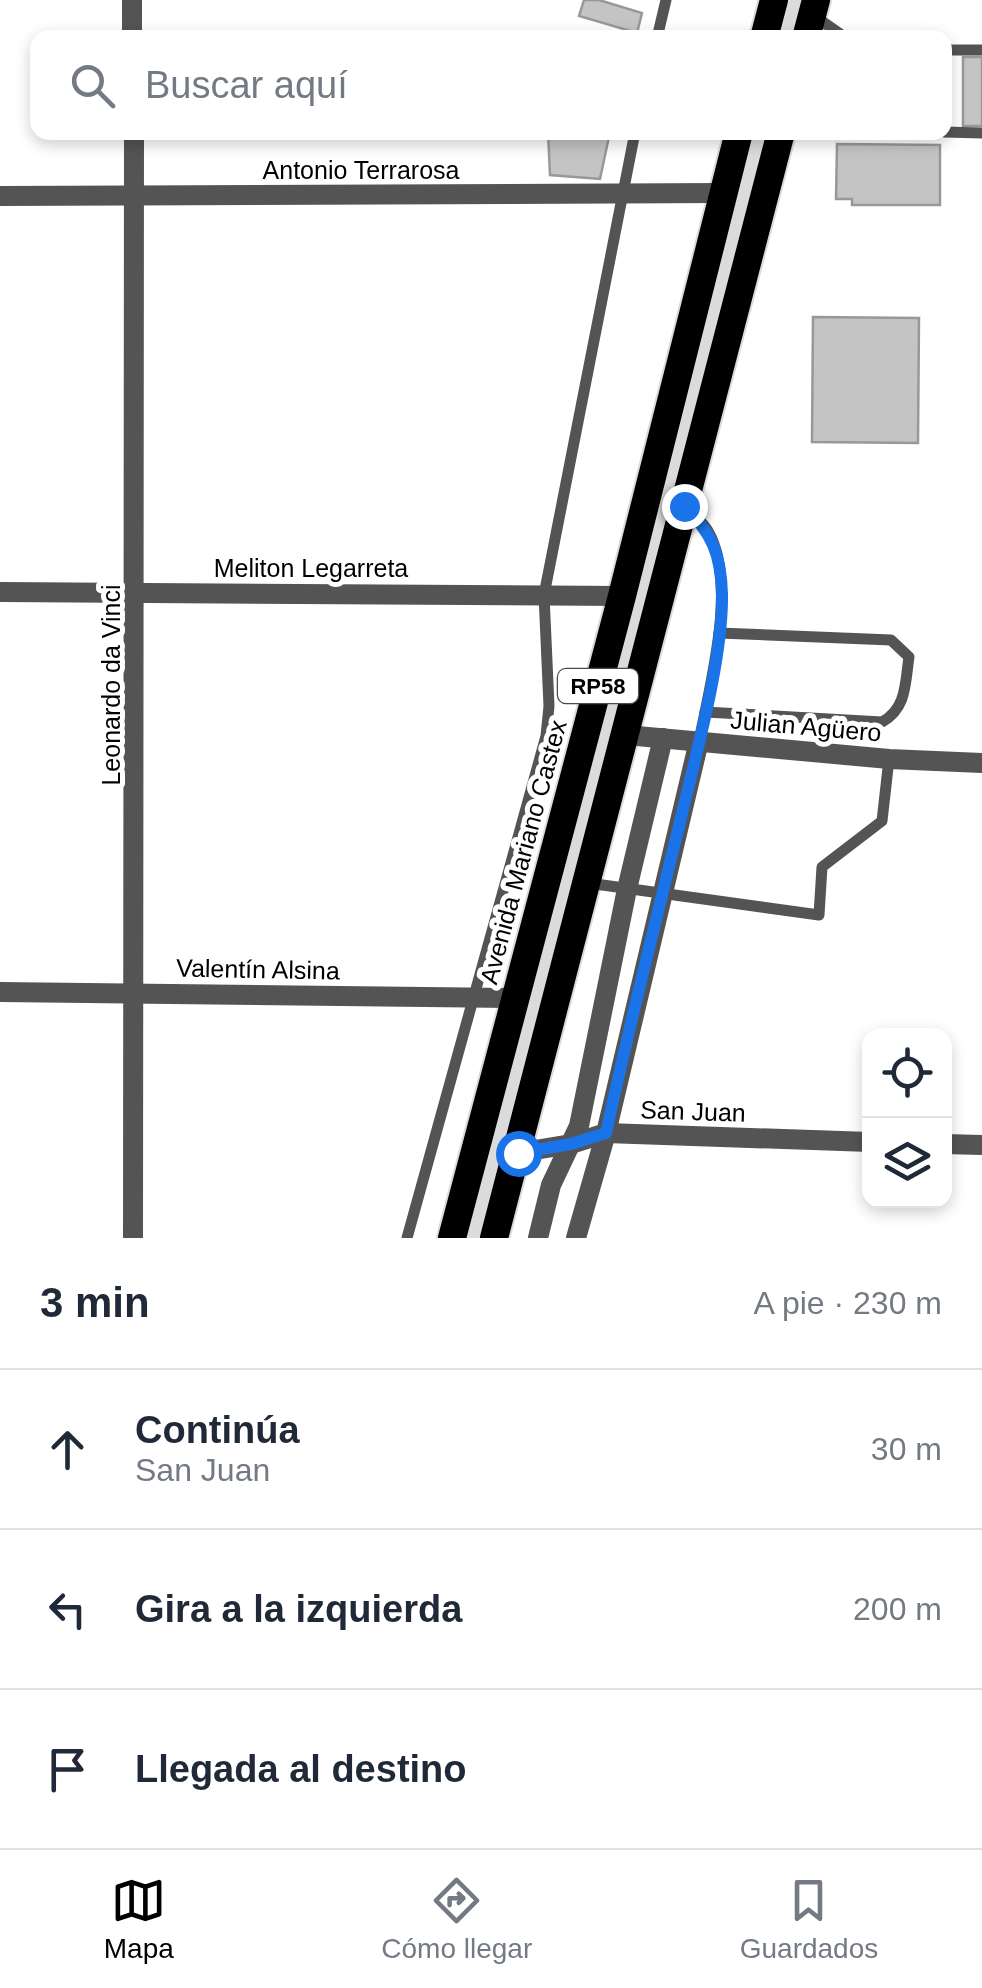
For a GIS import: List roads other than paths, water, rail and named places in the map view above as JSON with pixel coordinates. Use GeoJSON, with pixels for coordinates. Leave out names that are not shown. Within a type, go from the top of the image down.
{"type":"FeatureCollection","features":[{"type":"Feature","properties":{"kind":"highway"},"geometry":{"type":"LineString","coordinates":[[766,30],[774,0]]}},
{"type":"Feature","properties":{"kind":"highway","name":"Avenida Mariano Castex"},"geometry":{"type":"LineString","coordinates":[[452,1238],[622,596],[737,140]]}},
{"type":"Feature","properties":{"kind":"highway","name":"RP58"},"geometry":{"type":"LineString","coordinates":[[494,1238],[779,140]]}},
{"type":"Feature","properties":{"kind":"street"},"geometry":{"type":"LineString","coordinates":[[132,0],[132,30]]}},
{"type":"Feature","properties":{"kind":"street","name":"Leonardo da Vinci"},"geometry":{"type":"LineString","coordinates":[[133,1238],[134,140]]}},
{"type":"Feature","properties":{"kind":"street","name":"Antonio Terrarosa"},"geometry":{"type":"LineString","coordinates":[[0,196],[723,193]]}},
{"type":"Feature","properties":{"kind":"street","name":"Meliton Legarreta"},"geometry":{"type":"LineString","coordinates":[[0,592],[622,596]]}},
{"type":"Feature","properties":{"kind":"street","name":"Julian Agüero"},"geometry":{"type":"LineString","coordinates":[[626,734],[889,759],[982,763]]}},
{"type":"Feature","properties":{"kind":"street"},"geometry":{"type":"LineString","coordinates":[[538,1238],[551,1185],[579,1126],[627,890],[663,738]]}},
{"type":"Feature","properties":{"kind":"street"},"geometry":{"type":"LineString","coordinates":[[576,1238],[606,1133],[699,741]]}},
{"type":"Feature","properties":{"kind":"street","name":"Valentín Alsina"},"geometry":{"type":"LineString","coordinates":[[0,992],[516,998]]}},
{"type":"Feature","properties":{"kind":"street","name":"San Juan"},"geometry":{"type":"LineString","coordinates":[[518,1153],[606,1133],[862,1142]]}},
{"type":"Feature","properties":{"kind":"street"},"geometry":{"type":"LineString","coordinates":[[952,1144],[982,1146]]}},
{"type":"Feature","properties":{"kind":"lane"},"geometry":{"type":"LineString","coordinates":[[660,30],[666,0]]}},
{"type":"Feature","properties":{"kind":"lane"},"geometry":{"type":"LineString","coordinates":[[952,50],[982,50]]}},
{"type":"Feature","properties":{"kind":"lane"},"geometry":{"type":"LineString","coordinates":[[952,132],[982,132]]}},
{"type":"Feature","properties":{"kind":"lane"},"geometry":{"type":"LineString","coordinates":[[407,1238],[546,736],[549,706],[544,595],[633,140]]}},
{"type":"Feature","properties":{"kind":"lane"},"geometry":{"type":"LineString","coordinates":[[684,506],[707,528],[722,593],[719,633],[699,741]]}},
{"type":"Feature","properties":{"kind":"lane"},"geometry":{"type":"LineString","coordinates":[[705,712],[882,722],[894,715],[903,702],[908,657],[891,640],[719,633]]}},
{"type":"Feature","properties":{"kind":"lane"},"geometry":{"type":"LineString","coordinates":[[588,883],[820,915],[822,868],[882,821],[889,759]]}}]}
